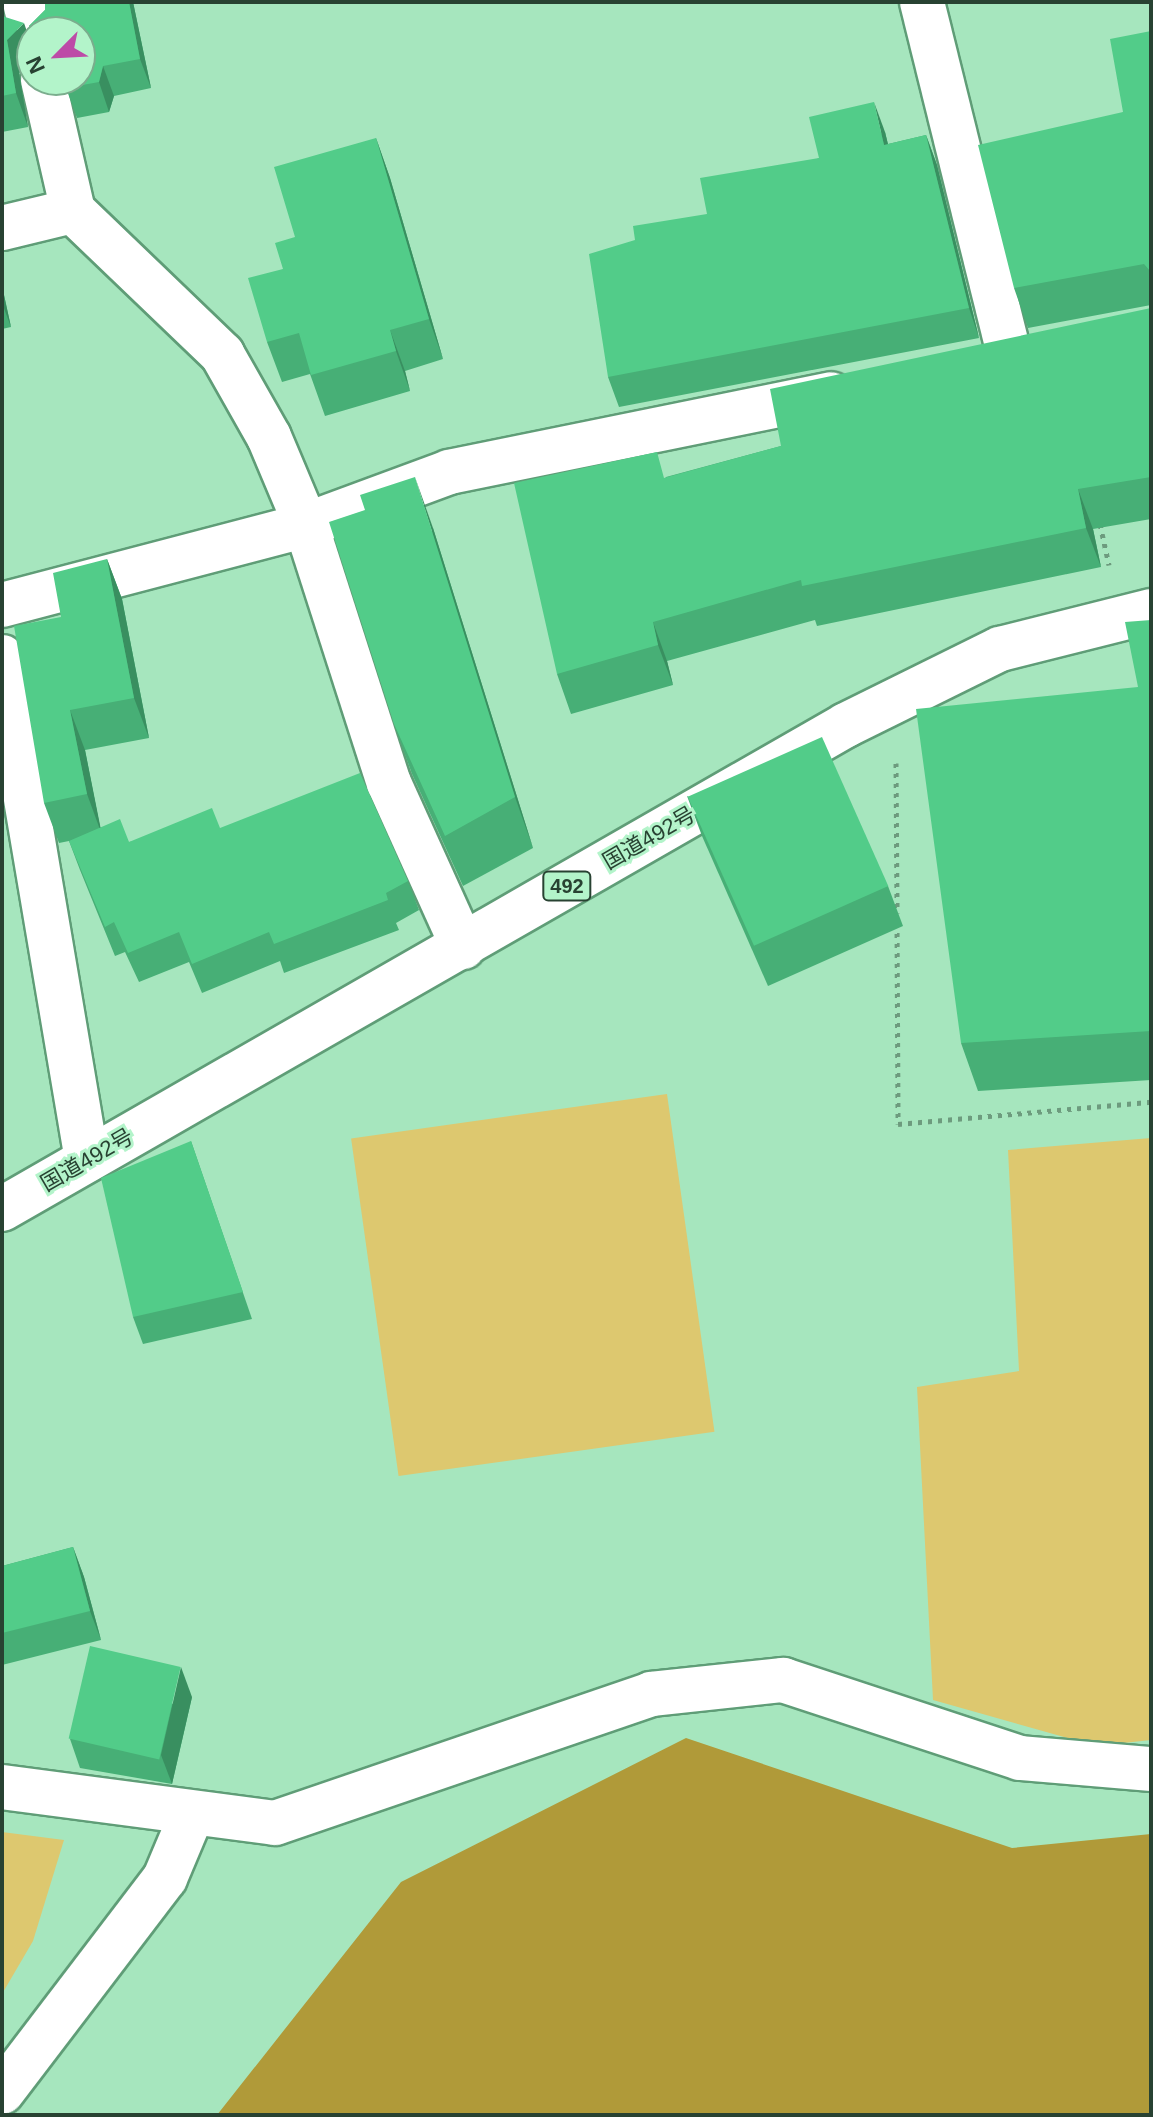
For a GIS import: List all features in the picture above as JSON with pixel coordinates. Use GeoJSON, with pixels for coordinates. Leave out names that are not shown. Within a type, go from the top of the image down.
{"type":"FeatureCollection","features":[{"type":"Feature","properties":{"kind":"main road"},"geometry":{"type":"LineString","coordinates":[[922,2],[1028,354],[963,367]]}},
{"type":"Feature","properties":{"kind":"main road"},"geometry":{"type":"LineString","coordinates":[[47,96],[73,211],[222,354],[269,437],[306,525],[389,783],[463,947]]}},
{"type":"Feature","properties":{"kind":"main road"},"geometry":{"type":"LineString","coordinates":[[2,228],[73,211]]}},
{"type":"Feature","properties":{"kind":"main road"},"geometry":{"type":"LineString","coordinates":[[2,605],[306,525],[449,472],[869,386]]}},
{"type":"Feature","properties":{"kind":"main road","name":"国道492号"},"geometry":{"type":"LineString","coordinates":[[2,1209],[896,700],[1000,649],[1136,614]]}},
{"type":"Feature","properties":{"kind":"main road"},"geometry":{"type":"LineString","coordinates":[[2,657],[87,1160]]}},
{"type":"Feature","properties":{"kind":"main road"},"geometry":{"type":"LineString","coordinates":[[2,1787],[191,1816],[275,1823],[651,1694],[783,1680],[1020,1758],[1151,1769]]}},
{"type":"Feature","properties":{"kind":"main road"},"geometry":{"type":"LineString","coordinates":[[2,2092],[165,1878],[191,1816]]}},
{"type":"Feature","properties":{"kind":"path"},"geometry":{"type":"LineString","coordinates":[[1097,512],[1136,614]]}},
{"type":"Feature","properties":{"kind":"path"},"geometry":{"type":"LineString","coordinates":[[896,700],[898,1124],[1151,1102]]}},
{"type":"Feature","properties":{"kind":"shaded area"},"geometry":{"type":"Polygon","coordinates":[[[667,1094],[714,1432],[399,1476],[351,1138],[667,1094]]]}},
{"type":"Feature","properties":{"kind":"shaded area"},"geometry":{"type":"Polygon","coordinates":[[[1151,1138],[1151,1740],[1096,1746],[933,1700],[917,1387],[1019,1371],[1008,1150],[1151,1138]]]}},
{"type":"Feature","properties":{"kind":"shaded area"},"geometry":{"type":"Polygon","coordinates":[[[686,1738],[1012,1848],[1151,1834],[1151,2115],[217,2115],[401,1882],[686,1738]]]}},
{"type":"Feature","properties":{"kind":"shaded area"},"geometry":{"type":"Polygon","coordinates":[[[2,1832],[64,1840],[33,1941],[2,1994],[2,1832]]]}},
{"type":"Feature","properties":{"kind":"building"},"geometry":{"type":"Polygon","coordinates":[[[45,2],[129,2],[140,59],[103,66],[99,82],[96,83],[96,16],[39,16],[45,10],[45,2]]]}},
{"type":"Feature","properties":{"kind":"building"},"geometry":{"type":"Polygon","coordinates":[[[2,16],[16,20],[16,31],[7,40],[16,93],[2,96],[2,16]]]}},
{"type":"Feature","properties":{"kind":"building"},"geometry":{"type":"Polygon","coordinates":[[[1151,31],[1151,272],[1144,264],[1014,288],[978,145],[1123,112],[1110,39],[1151,31]]]}},
{"type":"Feature","properties":{"kind":"building"},"geometry":{"type":"Polygon","coordinates":[[[874,102],[884,145],[926,135],[969,308],[608,377],[589,254],[635,240],[633,226],[707,214],[700,178],[819,158],[809,117],[874,102]]]}},
{"type":"Feature","properties":{"kind":"building"},"geometry":{"type":"Polygon","coordinates":[[[376,138],[429,319],[390,330],[396,351],[311,375],[299,333],[267,342],[248,278],[283,269],[275,243],[295,237],[274,167],[376,138]]]}},
{"type":"Feature","properties":{"kind":"building"},"geometry":{"type":"Polygon","coordinates":[[[1151,308],[1151,477],[1078,489],[1086,528],[802,586],[801,580],[653,622],[658,645],[557,674],[514,483],[657,452],[664,478],[781,446],[770,389],[1151,308]]]}},
{"type":"Feature","properties":{"kind":"building"},"geometry":{"type":"Polygon","coordinates":[[[415,477],[515,797],[445,836],[394,724],[329,522],[365,510],[360,495],[415,477]]]}},
{"type":"Feature","properties":{"kind":"building"},"geometry":{"type":"Polygon","coordinates":[[[107,559],[134,698],[70,710],[87,794],[44,803],[14,626],[61,617],[53,573],[107,559]]]}},
{"type":"Feature","properties":{"kind":"building"},"geometry":{"type":"Polygon","coordinates":[[[1151,620],[1151,1031],[961,1043],[916,709],[1138,687],[1125,622],[1151,620]]]}},
{"type":"Feature","properties":{"kind":"building"},"geometry":{"type":"Polygon","coordinates":[[[822,737],[888,886],[754,946],[688,797],[822,737]]]}},
{"type":"Feature","properties":{"kind":"building"},"geometry":{"type":"Polygon","coordinates":[[[360,773],[408,881],[386,893],[388,900],[274,944],[269,932],[192,964],[179,932],[128,953],[114,922],[105,927],[69,841],[120,819],[129,842],[212,808],[220,828],[360,773]]]}},
{"type":"Feature","properties":{"kind":"building"},"geometry":{"type":"Polygon","coordinates":[[[191,1141],[243,1292],[133,1317],[101,1178],[191,1141]]]}},
{"type":"Feature","properties":{"kind":"building"},"geometry":{"type":"Polygon","coordinates":[[[73,1547],[90,1611],[2,1633],[2,1566],[73,1547]]]}},
{"type":"Feature","properties":{"kind":"building"},"geometry":{"type":"Polygon","coordinates":[[[90,1646],[181,1667],[159,1759],[69,1739],[90,1646]]]}}]}
